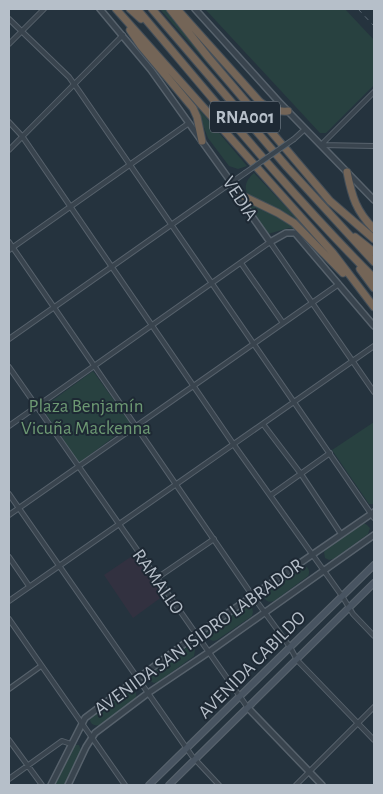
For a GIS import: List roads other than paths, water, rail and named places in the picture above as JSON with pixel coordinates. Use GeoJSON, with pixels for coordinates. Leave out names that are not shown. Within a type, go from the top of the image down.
{"type":"FeatureCollection","features":[{"type":"Feature","properties":{"kind":"highway"},"geometry":{"type":"LineString","coordinates":[[116,9],[141,46],[193,108],[198,117],[202,141]]}},
{"type":"Feature","properties":{"kind":"highway"},"geometry":{"type":"LineString","coordinates":[[116,9],[333,253],[374,307]]}},
{"type":"Feature","properties":{"kind":"highway"},"geometry":{"type":"LineString","coordinates":[[130,9],[165,41]]}},
{"type":"Feature","properties":{"kind":"highway","name":"RNA001"},"geometry":{"type":"LineString","coordinates":[[137,9],[278,174],[374,278]]}},
{"type":"Feature","properties":{"kind":"highway","name":"RNA001"},"geometry":{"type":"LineString","coordinates":[[152,9],[339,225],[374,262]]}},
{"type":"Feature","properties":{"kind":"highway"},"geometry":{"type":"LineString","coordinates":[[170,9],[324,194],[374,239]]}},
{"type":"Feature","properties":{"kind":"highway"},"geometry":{"type":"LineString","coordinates":[[177,9],[260,102],[268,108],[288,111]]}},
{"type":"Feature","properties":{"kind":"highway"},"geometry":{"type":"LineString","coordinates":[[347,172],[353,198],[360,213],[374,229]]}},
{"type":"Feature","properties":{"kind":"highway"},"geometry":{"type":"LineString","coordinates":[[239,194],[294,223],[368,299]]}},
{"type":"Feature","properties":{"kind":"highway"},"geometry":{"type":"LineString","coordinates":[[339,225],[374,252]]}},
{"type":"Feature","properties":{"kind":"highway"},"geometry":{"type":"LineString","coordinates":[[349,252],[374,288]]}},
{"type":"Feature","properties":{"kind":"main road","name":"AVENIDA CABILDO"},"geometry":{"type":"LineString","coordinates":[[149,785],[374,564]]}},
{"type":"Feature","properties":{"kind":"main road","name":"AVENIDA CABILDO"},"geometry":{"type":"LineString","coordinates":[[169,785],[374,583]]}},
{"type":"Feature","properties":{"kind":"street"},"geometry":{"type":"LineString","coordinates":[[9,44],[44,9]]}},
{"type":"Feature","properties":{"kind":"street","name":"VEDIA"},"geometry":{"type":"LineString","coordinates":[[100,9],[152,70],[232,182],[244,205],[374,392]]}},
{"type":"Feature","properties":{"kind":"street"},"geometry":{"type":"LineString","coordinates":[[196,9],[288,111],[374,200]]}},
{"type":"Feature","properties":{"kind":"street"},"geometry":{"type":"LineString","coordinates":[[9,19],[74,84],[373,515]]}},
{"type":"Feature","properties":{"kind":"street"},"geometry":{"type":"LineString","coordinates":[[9,150],[123,36]]}},
{"type":"Feature","properties":{"kind":"street"},"geometry":{"type":"LineString","coordinates":[[321,145],[374,92]]}},
{"type":"Feature","properties":{"kind":"street"},"geometry":{"type":"LineString","coordinates":[[9,122],[22,136],[71,206],[234,444],[342,596],[349,609],[374,636]]}},
{"type":"Feature","properties":{"kind":"street"},"geometry":{"type":"LineString","coordinates":[[11,249],[189,123]]}},
{"type":"Feature","properties":{"kind":"street"},"geometry":{"type":"LineString","coordinates":[[9,339],[294,139],[305,129]]}},
{"type":"Feature","properties":{"kind":"street"},"geometry":{"type":"LineString","coordinates":[[321,145],[374,146]]}},
{"type":"Feature","properties":{"kind":"street"},"geometry":{"type":"LineString","coordinates":[[9,426],[270,242],[286,233],[290,232],[299,236],[374,326]]}},
{"type":"Feature","properties":{"kind":"street"},"geometry":{"type":"LineString","coordinates":[[9,242],[11,249],[290,647],[297,660],[374,740]]}},
{"type":"Feature","properties":{"kind":"street"},"geometry":{"type":"LineString","coordinates":[[241,263],[283,323]]}},
{"type":"Feature","properties":{"kind":"street"},"geometry":{"type":"LineString","coordinates":[[9,515],[193,384],[339,284]]}},
{"type":"Feature","properties":{"kind":"street"},"geometry":{"type":"LineString","coordinates":[[9,601],[374,346]]}},
{"type":"Feature","properties":{"kind":"street","name":"RAMALLO"},"geometry":{"type":"LineString","coordinates":[[9,367],[244,703],[322,785]]}},
{"type":"Feature","properties":{"kind":"street"},"geometry":{"type":"LineString","coordinates":[[263,424],[341,534]]}},
{"type":"Feature","properties":{"kind":"street"},"geometry":{"type":"LineString","coordinates":[[271,495],[330,453]]}},
{"type":"Feature","properties":{"kind":"street"},"geometry":{"type":"LineString","coordinates":[[9,494],[195,760],[219,785]]}},
{"type":"Feature","properties":{"kind":"street","name":"AVENIDA SAN ISIDRO LABRADOR"},"geometry":{"type":"LineString","coordinates":[[51,785],[84,718],[252,595],[341,534],[373,515]]}},
{"type":"Feature","properties":{"kind":"street","name":"AVENIDA SAN ISIDRO LABRADOR"},"geometry":{"type":"LineString","coordinates":[[68,785],[95,733],[148,693],[209,652],[374,534]]}},
{"type":"Feature","properties":{"kind":"street"},"geometry":{"type":"LineString","coordinates":[[157,578],[214,539]]}},
{"type":"Feature","properties":{"kind":"street"},"geometry":{"type":"LineString","coordinates":[[9,557],[29,586]]}},
{"type":"Feature","properties":{"kind":"street"},"geometry":{"type":"LineString","coordinates":[[9,618],[125,785]]}},
{"type":"Feature","properties":{"kind":"street"},"geometry":{"type":"LineString","coordinates":[[9,689],[41,666]]}},
{"type":"Feature","properties":{"kind":"street"},"geometry":{"type":"LineString","coordinates":[[296,785],[374,707]]}},
{"type":"Feature","properties":{"kind":"street"},"geometry":{"type":"LineString","coordinates":[[9,740],[42,785]]}},
{"type":"Feature","properties":{"kind":"street"},"geometry":{"type":"LineString","coordinates":[[9,779],[62,741],[71,744]]}},
{"type":"Feature","properties":{"kind":"railway"},"geometry":{"type":"LineString","coordinates":[[358,9],[374,26]]}},
{"type":"Feature","properties":{"kind":"park label","name":"Plaza Benjamín Vicuña Mackenna"},"geometry":{"type":"Point","coordinates":[86,416]}}]}
